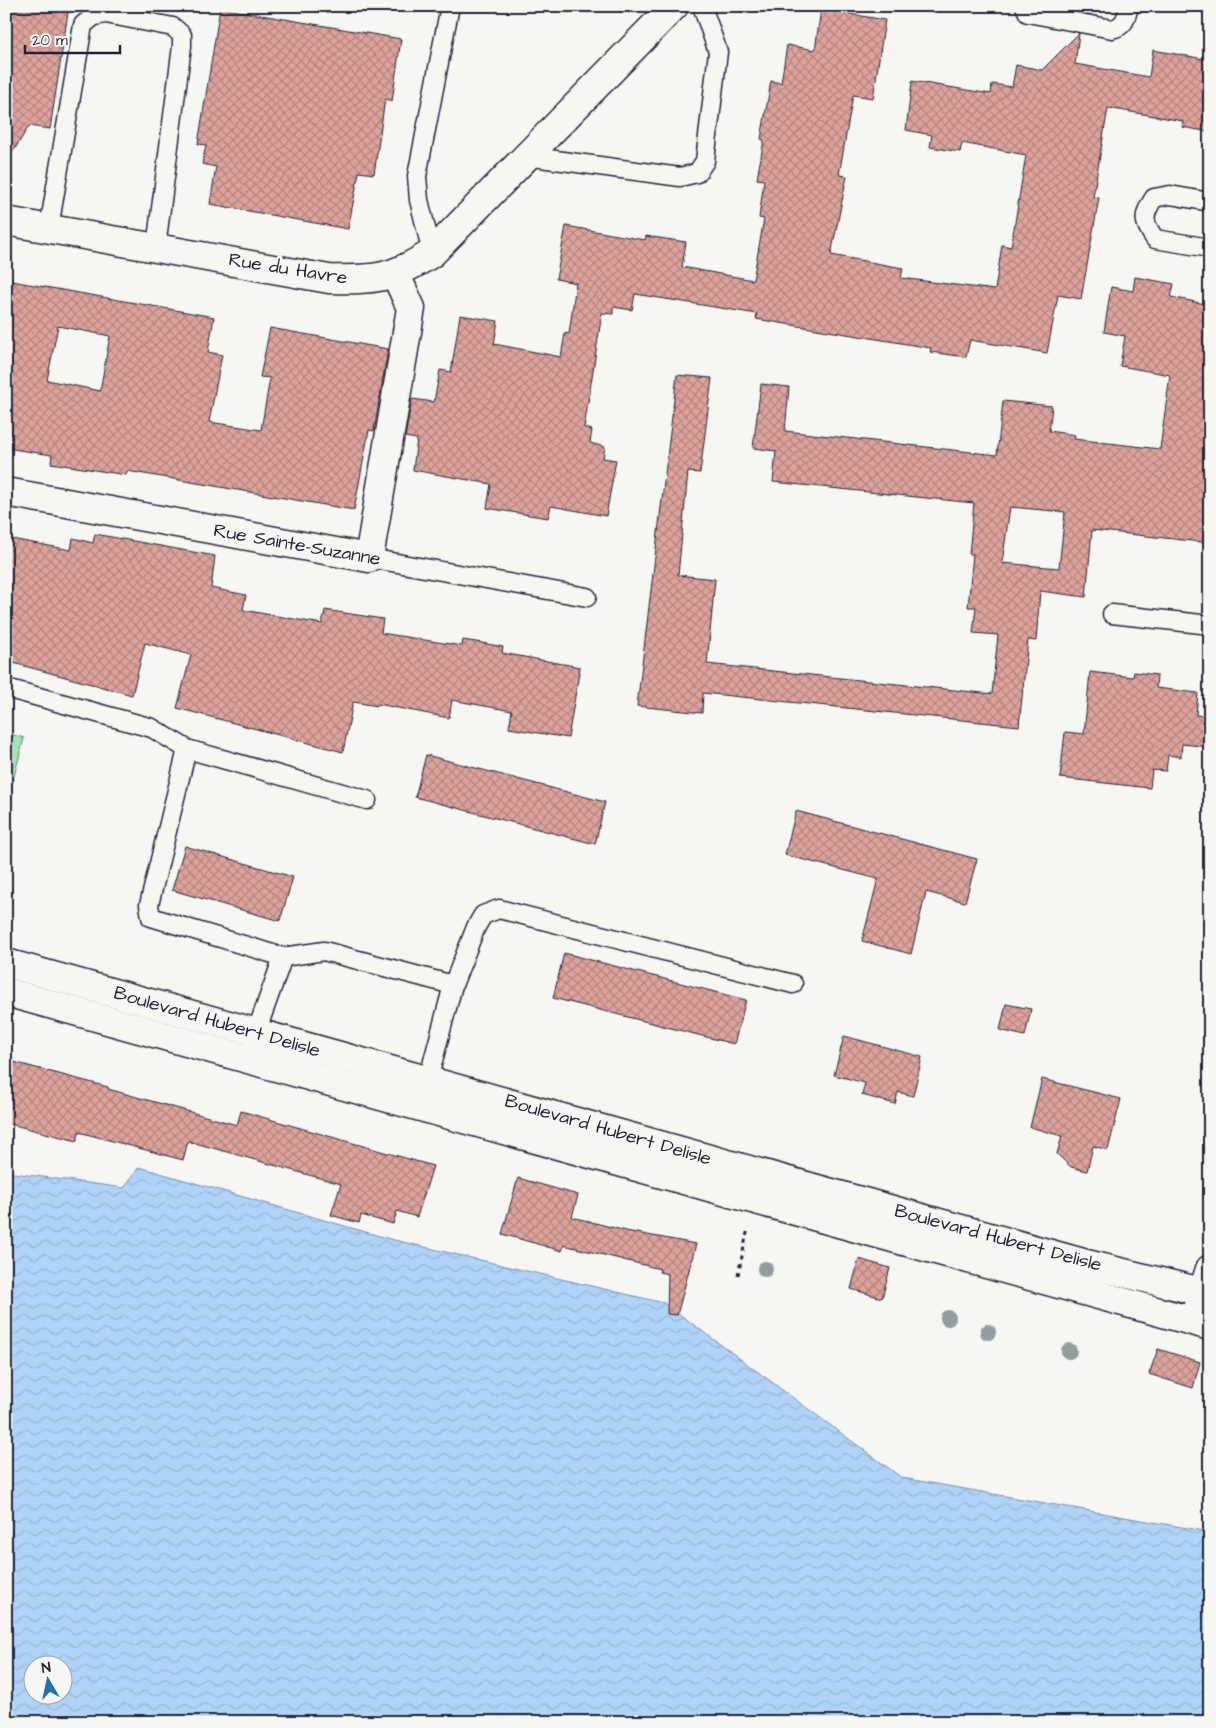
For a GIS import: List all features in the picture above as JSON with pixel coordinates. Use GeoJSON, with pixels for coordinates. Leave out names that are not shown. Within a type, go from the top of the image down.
{"type":"FeatureCollection","features":[{"type":"Feature","properties":{"kind":"main road","name":"Rue du Havre"},"geometry":{"type":"LineString","coordinates":[[6,220],[329,278],[370,280],[395,273],[407,269],[432,253],[674,6]]}},
{"type":"Feature","properties":{"kind":"main road"},"geometry":{"type":"LineString","coordinates":[[370,558],[411,308],[395,273]]}},
{"type":"Feature","properties":{"kind":"main road","name":"Rue Sainte-Suzanne"},"geometry":{"type":"LineString","coordinates":[[6,492],[370,558]]}},
{"type":"Feature","properties":{"kind":"main road","name":"Boulevard Hubert Delisle"},"geometry":{"type":"LineString","coordinates":[[6,963],[1083,1262],[1207,1285]]}},
{"type":"Feature","properties":{"kind":"main road"},"geometry":{"type":"LineString","coordinates":[[6,992],[1202,1324],[1207,1285]]}},
{"type":"Feature","properties":{"kind":"lane"},"geometry":{"type":"LineString","coordinates":[[432,253],[419,200],[417,176],[450,6]]}},
{"type":"Feature","properties":{"kind":"lane"},"geometry":{"type":"LineString","coordinates":[[526,156],[680,177],[696,173],[705,161],[718,52],[702,6]]}},
{"type":"Feature","properties":{"kind":"lane"},"geometry":{"type":"LineString","coordinates":[[1025,6],[1028,13],[1112,28],[1119,27],[1125,23],[1129,6]]}},
{"type":"Feature","properties":{"kind":"lane"},"geometry":{"type":"LineString","coordinates":[[49,228],[83,25],[94,16],[106,14],[173,27],[182,36],[156,247]]}},
{"type":"Feature","properties":{"kind":"lane"},"geometry":{"type":"LineString","coordinates":[[1210,202],[1170,195],[1154,198],[1146,210],[1145,225],[1155,239],[1210,248]]}},
{"type":"Feature","properties":{"kind":"lane","name":"Rue Sainte-Suzanne"},"geometry":{"type":"LineString","coordinates":[[370,558],[588,597]]}},
{"type":"Feature","properties":{"kind":"lane"},"geometry":{"type":"LineString","coordinates":[[1112,614],[1210,625]]}},
{"type":"Feature","properties":{"kind":"lane"},"geometry":{"type":"LineString","coordinates":[[6,688],[152,728],[187,749],[367,800]]}},
{"type":"Feature","properties":{"kind":"lane"},"geometry":{"type":"LineString","coordinates":[[187,749],[149,905],[151,917],[283,957],[324,951],[453,985]]}},
{"type":"Feature","properties":{"kind":"lane"},"geometry":{"type":"LineString","coordinates":[[428,1080],[453,985],[479,921],[483,916],[499,909],[794,984]]}},
{"type":"Feature","properties":{"kind":"lane"},"geometry":{"type":"LineString","coordinates":[[247,1058],[283,957]]}},
{"type":"Feature","properties":{"kind":"lane"},"geometry":{"type":"LineString","coordinates":[[516,1134],[524,1107]]}},
{"type":"Feature","properties":{"kind":"path"},"geometry":{"type":"LineString","coordinates":[[738,1275],[750,1220]]}},
{"type":"Feature","properties":{"kind":"green space"},"geometry":{"type":"Polygon","coordinates":[[[6,733],[24,738],[6,807],[6,733]]]}},
{"type":"Feature","properties":{"kind":"water"},"geometry":{"type":"Polygon","coordinates":[[[139,1167],[390,1239],[664,1303],[902,1478],[1210,1532],[1210,1722],[6,1722],[6,1172],[124,1188],[139,1167]]]}},
{"type":"Feature","properties":{"kind":"building"},"geometry":{"type":"Polygon","coordinates":[[[6,6],[69,6],[50,129],[29,126],[6,163],[6,6]]]}},
{"type":"Feature","properties":{"kind":"building"},"geometry":{"type":"Polygon","coordinates":[[[220,8],[401,39],[392,101],[385,99],[374,174],[359,172],[348,229],[210,204],[216,167],[202,164],[206,145],[198,144],[220,8]]]}},
{"type":"Feature","properties":{"kind":"building"},"geometry":{"type":"Polygon","coordinates":[[[821,9],[885,20],[873,98],[853,95],[839,175],[847,176],[831,255],[903,268],[901,278],[995,290],[1002,245],[1011,247],[1026,155],[962,143],[960,152],[930,147],[932,135],[906,130],[912,81],[991,94],[992,84],[1012,87],[1016,65],[1042,70],[1079,33],[1075,64],[1149,77],[1153,50],[1210,60],[1210,132],[1182,127],[1183,121],[1108,108],[1093,197],[1099,198],[1081,299],[1058,295],[1047,353],[970,340],[966,357],[930,352],[931,348],[756,319],[757,314],[635,294],[632,310],[613,307],[613,314],[602,313],[584,428],[592,430],[590,443],[605,447],[603,458],[616,460],[606,516],[551,506],[548,518],[487,508],[491,484],[413,470],[417,439],[405,437],[412,399],[434,402],[440,370],[451,372],[460,315],[498,321],[494,344],[561,357],[565,333],[569,334],[576,283],[556,279],[566,226],[645,240],[646,236],[686,242],[682,267],[753,280],[764,219],[759,218],[764,180],[757,179],[764,140],[761,139],[771,81],[781,83],[787,45],[815,50],[821,9]]]}},
{"type":"Feature","properties":{"kind":"building"},"geometry":{"type":"Polygon","coordinates":[[[1135,277],[1174,284],[1171,297],[1210,305],[1210,543],[1092,530],[1086,597],[1040,591],[1036,641],[1028,640],[1019,726],[703,693],[702,713],[637,706],[677,375],[712,378],[700,473],[688,472],[678,575],[715,579],[707,664],[992,694],[998,635],[973,633],[976,607],[968,607],[973,554],[969,554],[974,503],[773,482],[776,451],[753,448],[761,384],[789,387],[785,431],[997,455],[1003,401],[1052,406],[1049,431],[1075,435],[1074,439],[1160,449],[1170,375],[1120,366],[1125,336],[1104,332],[1111,287],[1133,291],[1135,277]],[[1010,507],[1002,563],[1059,568],[1065,512],[1010,507]]]}},
{"type":"Feature","properties":{"kind":"building"},"geometry":{"type":"Polygon","coordinates":[[[6,280],[214,317],[208,352],[222,355],[209,422],[261,430],[270,378],[260,377],[270,328],[388,349],[374,431],[369,430],[354,510],[127,471],[126,475],[51,463],[52,455],[6,448],[6,280]],[[58,326],[47,380],[100,391],[110,336],[58,326]]]}},
{"type":"Feature","properties":{"kind":"building"},"geometry":{"type":"Polygon","coordinates":[[[95,534],[215,556],[211,588],[246,595],[243,610],[322,624],[325,610],[383,619],[381,633],[462,646],[463,640],[482,643],[503,647],[502,653],[580,667],[568,738],[509,728],[512,711],[452,700],[449,718],[378,704],[378,706],[353,702],[343,752],[177,708],[191,655],[145,643],[132,695],[6,661],[6,538],[71,550],[73,538],[93,543],[95,534]]]}},
{"type":"Feature","properties":{"kind":"building"},"geometry":{"type":"Polygon","coordinates":[[[1090,672],[1133,677],[1134,672],[1157,675],[1156,688],[1198,693],[1196,715],[1210,717],[1210,747],[1182,744],[1181,757],[1168,755],[1166,771],[1152,770],[1150,788],[1060,778],[1065,732],[1084,734],[1090,672]]]}},
{"type":"Feature","properties":{"kind":"building"},"geometry":{"type":"Polygon","coordinates":[[[426,755],[605,802],[595,844],[415,797],[426,755]]]}},
{"type":"Feature","properties":{"kind":"building"},"geometry":{"type":"Polygon","coordinates":[[[796,811],[977,859],[965,902],[926,892],[911,954],[862,941],[878,879],[785,855],[796,811]]]}},
{"type":"Feature","properties":{"kind":"building"},"geometry":{"type":"Polygon","coordinates":[[[185,846],[293,877],[280,921],[172,890],[185,846]]]}},
{"type":"Feature","properties":{"kind":"building"},"geometry":{"type":"Polygon","coordinates":[[[564,953],[746,1000],[734,1044],[553,998],[564,953]]]}},
{"type":"Feature","properties":{"kind":"building"},"geometry":{"type":"Polygon","coordinates":[[[1006,1004],[1031,1009],[1025,1036],[1000,1030],[1006,1004]]]}},
{"type":"Feature","properties":{"kind":"building"},"geometry":{"type":"Polygon","coordinates":[[[844,1036],[922,1057],[913,1096],[898,1092],[895,1104],[862,1095],[865,1083],[834,1075],[844,1036]]]}},
{"type":"Feature","properties":{"kind":"building"},"geometry":{"type":"Polygon","coordinates":[[[6,1060],[108,1087],[108,1089],[237,1125],[241,1111],[433,1166],[417,1217],[397,1211],[393,1224],[361,1215],[359,1223],[331,1215],[341,1184],[188,1141],[183,1160],[79,1132],[77,1141],[6,1123],[6,1060]]]}},
{"type":"Feature","properties":{"kind":"building"},"geometry":{"type":"Polygon","coordinates":[[[1042,1079],[1121,1099],[1108,1150],[1093,1146],[1087,1171],[1071,1167],[1057,1154],[1062,1136],[1030,1127],[1042,1079]]]}},
{"type":"Feature","properties":{"kind":"building"},"geometry":{"type":"Polygon","coordinates":[[[518,1178],[578,1195],[572,1217],[626,1231],[696,1244],[677,1315],[667,1314],[668,1274],[659,1272],[660,1269],[564,1245],[562,1251],[502,1234],[518,1178]]]}},
{"type":"Feature","properties":{"kind":"building"},"geometry":{"type":"Polygon","coordinates":[[[859,1259],[890,1268],[882,1298],[851,1289],[859,1259]]]}},
{"type":"Feature","properties":{"kind":"building"},"geometry":{"type":"Polygon","coordinates":[[[1158,1349],[1200,1362],[1193,1388],[1149,1374],[1158,1349]]]}}]}
